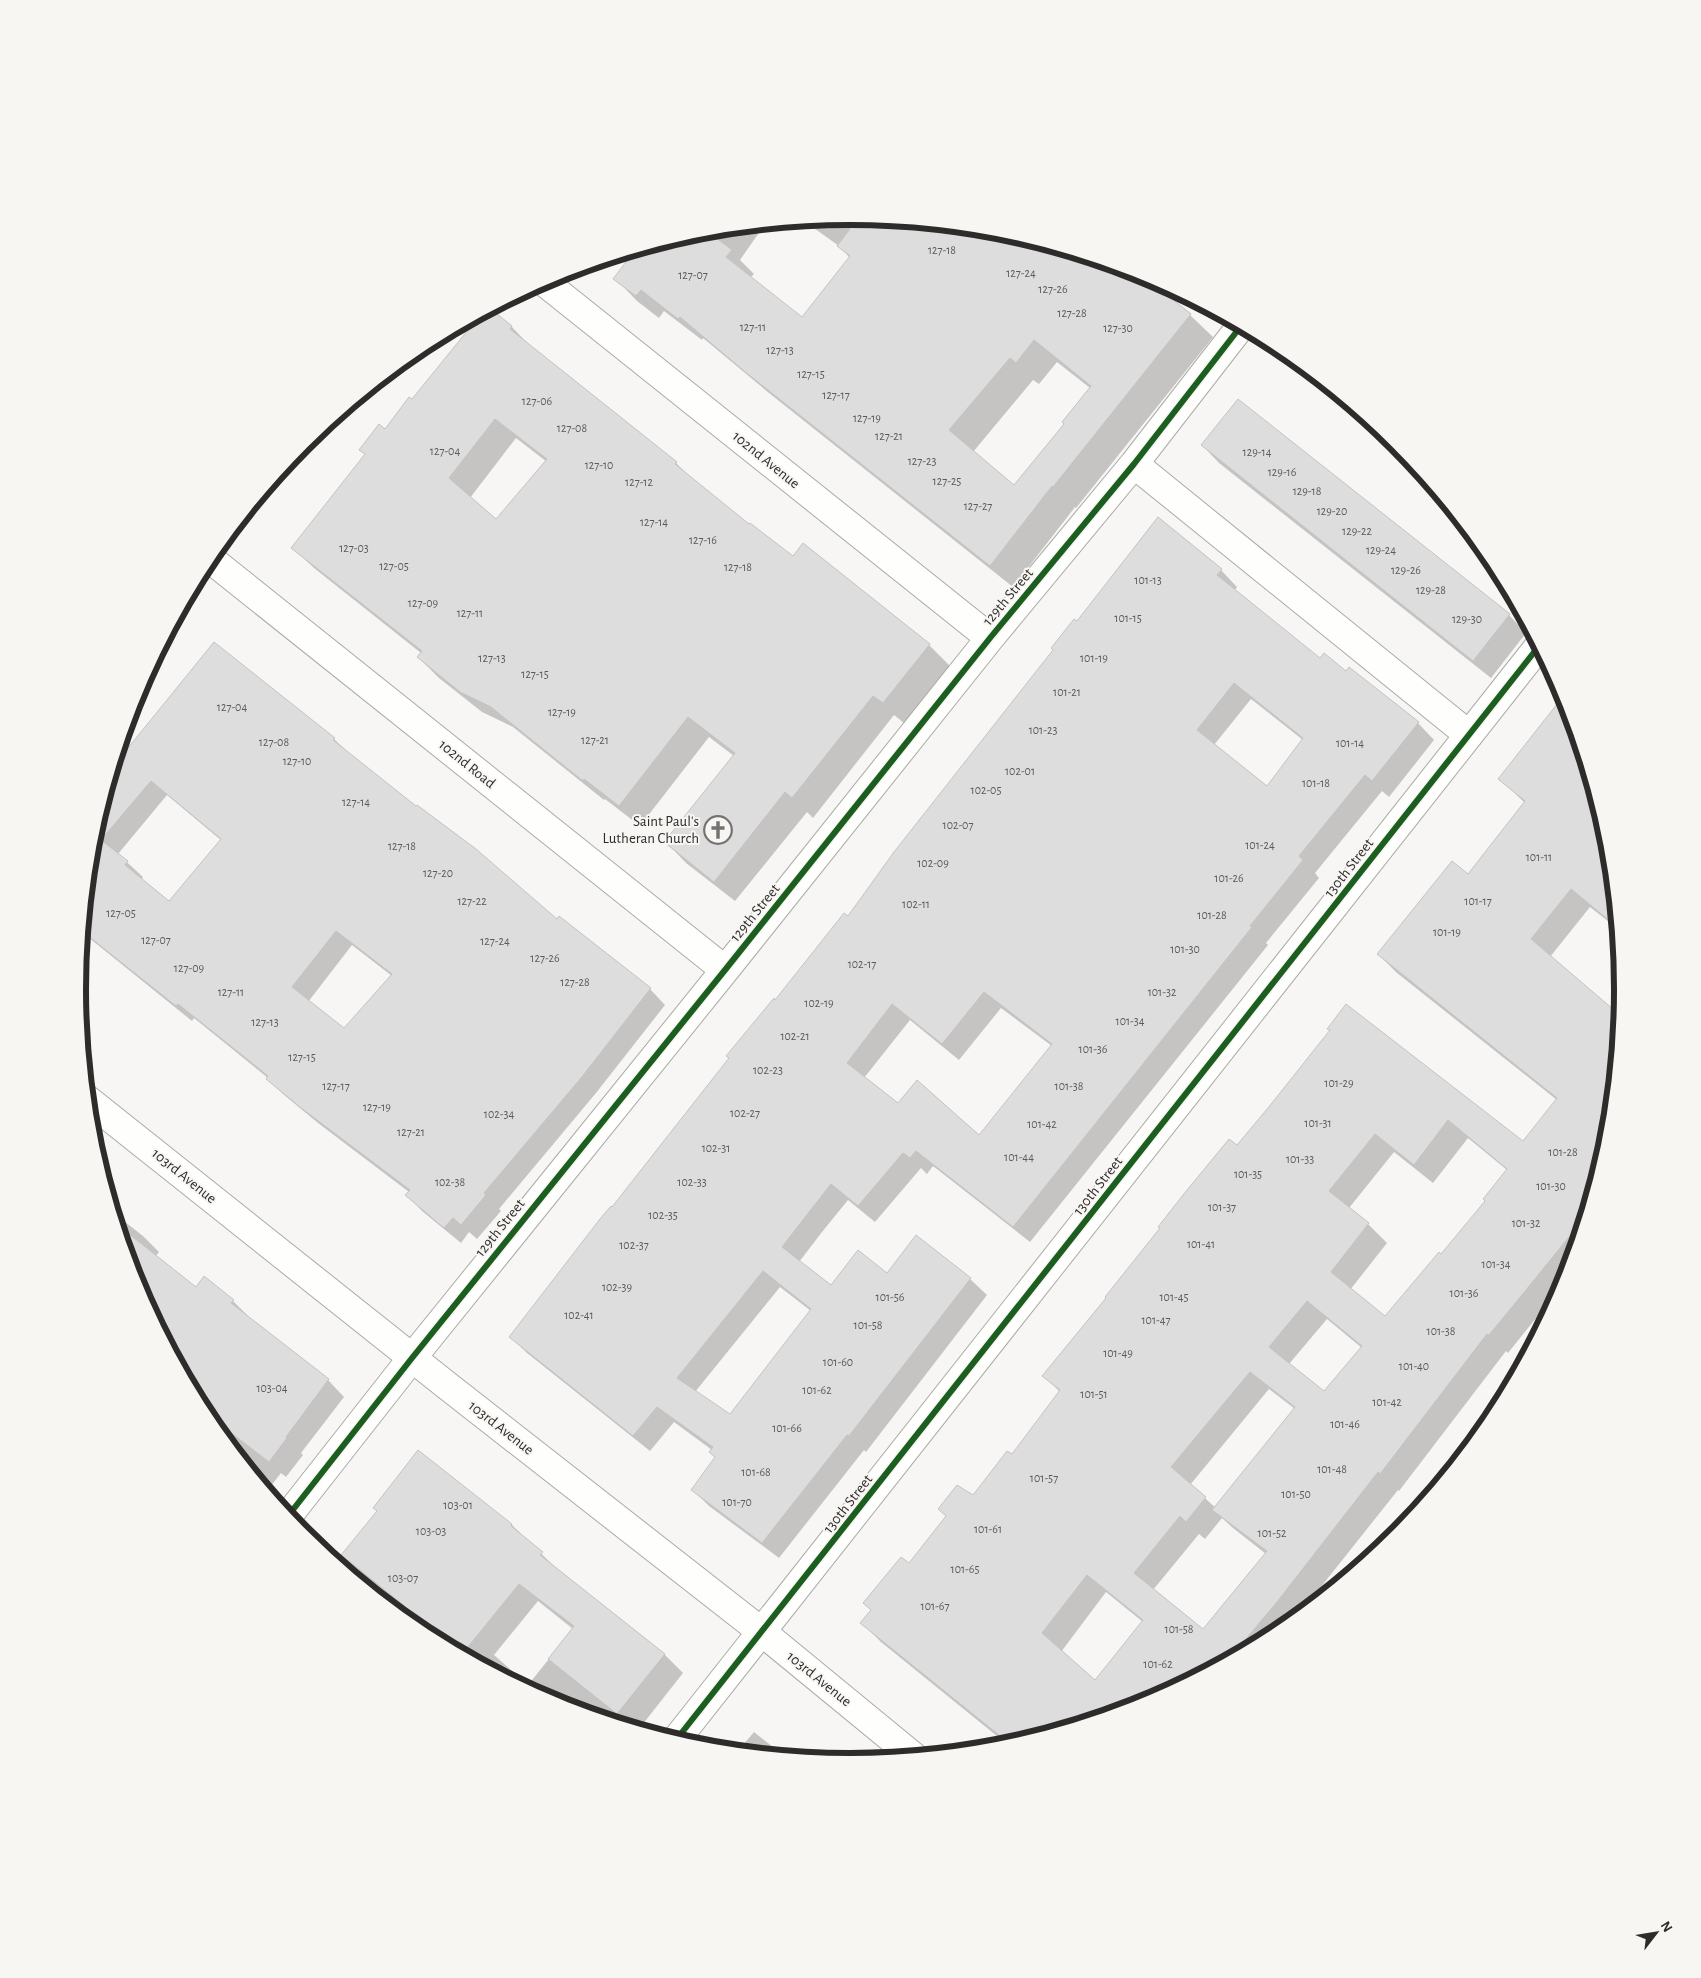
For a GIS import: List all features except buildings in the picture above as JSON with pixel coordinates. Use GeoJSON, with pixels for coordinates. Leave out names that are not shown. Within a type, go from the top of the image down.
{"type":"FeatureCollection","features":[{"type":"Feature","properties":{"kind":"street","name":"102nd Avenue"},"geometry":{"type":"LineString","coordinates":[[550,287],[990,638]]}},
{"type":"Feature","properties":{"kind":"street","name":"129th Street"},"geometry":{"type":"LineString","coordinates":[[292,1510],[412,1358],[990,638],[1134,464],[1238,330]]}},
{"type":"Feature","properties":{"kind":"street"},"geometry":{"type":"LineString","coordinates":[[1134,464],[1469,735]]}},
{"type":"Feature","properties":{"kind":"street","name":"102nd Road"},"geometry":{"type":"LineString","coordinates":[[216,563],[725,970]]}},
{"type":"Feature","properties":{"kind":"street","name":"130th Street"},"geometry":{"type":"LineString","coordinates":[[681,1734],[1536,651]]}},
{"type":"Feature","properties":{"kind":"street","name":"103rd Avenue"},"geometry":{"type":"LineString","coordinates":[[96,1106],[412,1358],[762,1632],[907,1751]]}},
{"type":"Feature","properties":{"kind":"cycle path"},"geometry":{"type":"LineString","coordinates":[[292,1510],[412,1358],[990,638],[1134,464],[1238,330]]}},
{"type":"Feature","properties":{"kind":"cycle path"},"geometry":{"type":"LineString","coordinates":[[681,1734],[1536,650]]}},
{"type":"Feature","properties":{"kind":"place","name":"Saint Paul's Lutheran Church"},"geometry":{"type":"Point","coordinates":[718,830]}}]}
